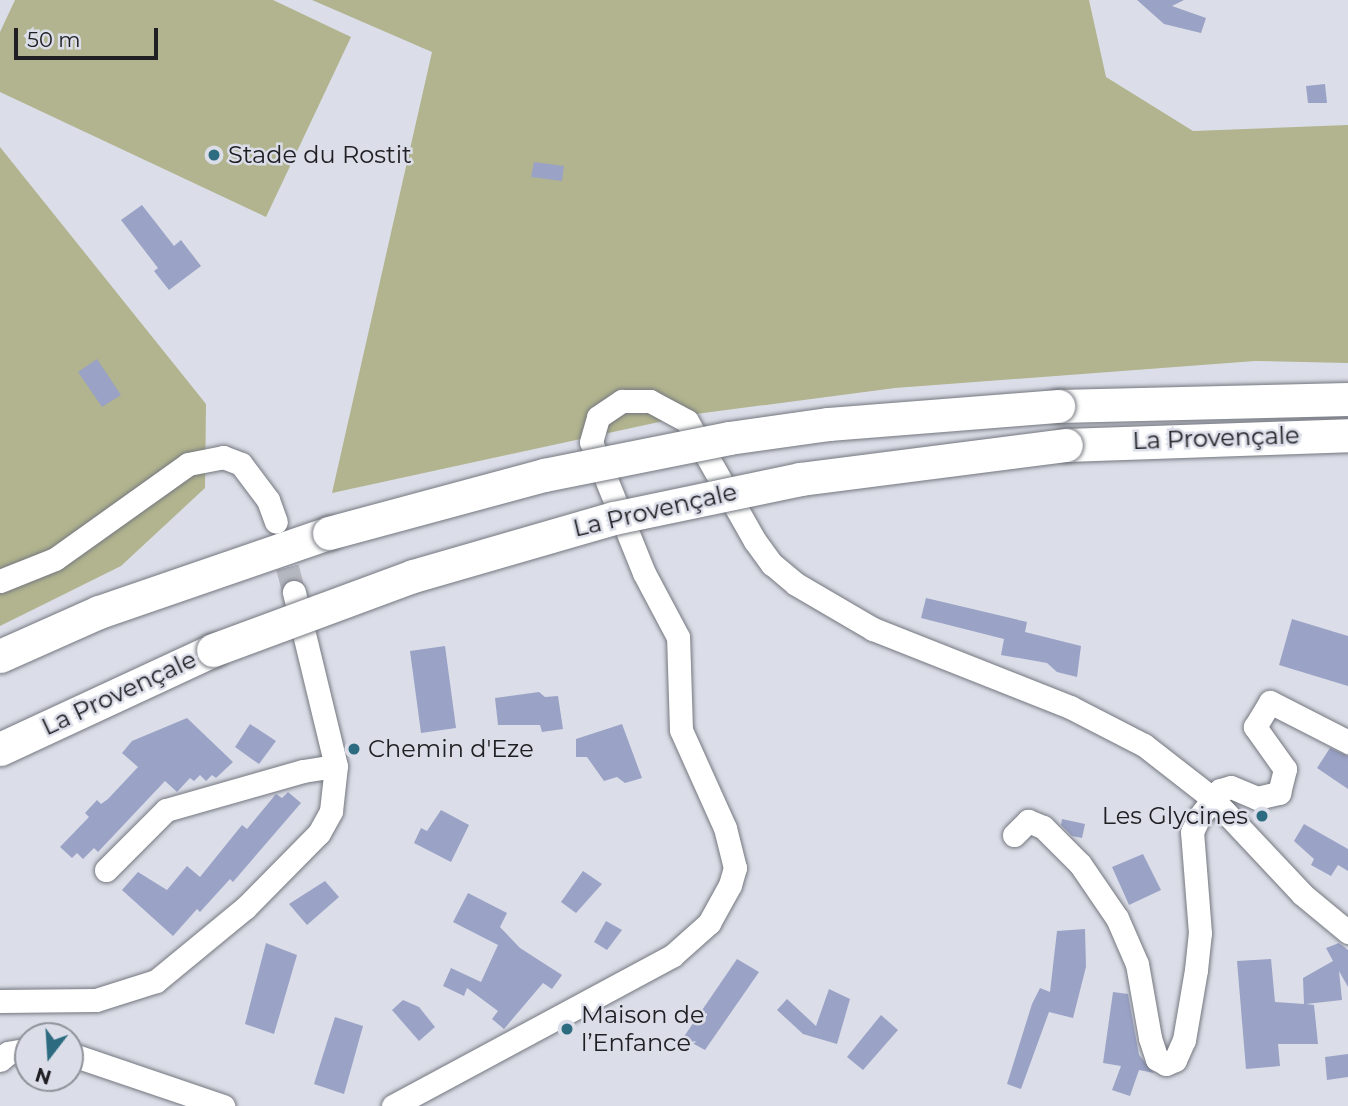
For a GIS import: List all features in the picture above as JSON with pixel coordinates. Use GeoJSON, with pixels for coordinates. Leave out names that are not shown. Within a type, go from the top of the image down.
{"type":"FeatureCollection","features":[{"type":"Feature","properties":{"kind":"highway","name":"La Provençale"},"geometry":{"type":"LineString","coordinates":[[0,656],[99,612],[329,533],[530,478],[729,438],[829,424],[1058,406],[1348,399]]}},
{"type":"Feature","properties":{"kind":"highway","name":"La Provençale"},"geometry":{"type":"LineString","coordinates":[[0,749],[214,650],[413,576],[628,514],[800,479],[1066,445],[1348,435]]}},
{"type":"Feature","properties":{"kind":"street"},"geometry":{"type":"LineString","coordinates":[[393,1106],[672,956],[709,923],[730,885],[735,868],[730,841],[681,730],[678,637],[645,573],[593,451],[598,417],[622,401],[650,401],[687,421],[755,541],[772,564],[796,584],[873,629],[1105,724],[1144,745],[1212,798],[1295,888],[1348,932]]}},
{"type":"Feature","properties":{"kind":"street"},"geometry":{"type":"LineString","coordinates":[[0,580],[55,559],[188,464],[223,457],[241,464],[254,478],[276,522]]}},
{"type":"Feature","properties":{"kind":"street"},"geometry":{"type":"LineString","coordinates":[[0,1001],[96,1000],[140,989],[169,972],[246,908],[319,833],[331,811],[336,766],[294,592]]}},
{"type":"Feature","properties":{"kind":"street"},"geometry":{"type":"LineString","coordinates":[[1014,835],[1028,821],[1043,827],[1080,864],[1117,918],[1137,964],[1150,1038],[1157,1059],[1166,1064],[1175,1060],[1186,1028],[1200,933],[1192,832],[1212,798],[1231,787],[1258,798],[1279,793],[1285,769],[1255,727],[1270,702],[1348,742]]}},
{"type":"Feature","properties":{"kind":"street"},"geometry":{"type":"LineString","coordinates":[[106,870],[166,810],[303,771],[336,766]]}},
{"type":"Feature","properties":{"kind":"street"},"geometry":{"type":"LineString","coordinates":[[84,1059],[223,1106]]}},
{"type":"Feature","properties":{"kind":"green space","name":"Stade du Rostit"},"geometry":{"type":"Polygon","coordinates":[[[15,0],[273,0],[351,37],[266,217],[0,92],[0,32],[15,0]]]}},
{"type":"Feature","properties":{"kind":"green space"},"geometry":{"type":"Polygon","coordinates":[[[312,0],[1089,0],[1106,77],[1193,131],[1348,125],[1348,363],[1255,361],[895,388],[696,414],[332,493],[432,52],[312,0]]]}},
{"type":"Feature","properties":{"kind":"green space"},"geometry":{"type":"Polygon","coordinates":[[[0,147],[206,404],[205,488],[121,566],[0,626],[0,147]]]}},
{"type":"Feature","properties":{"kind":"building"},"geometry":{"type":"Polygon","coordinates":[[[1137,0],[1184,0],[1172,6],[1206,18],[1201,33],[1164,24],[1137,0]]]}},
{"type":"Feature","properties":{"kind":"building"},"geometry":{"type":"Polygon","coordinates":[[[1325,84],[1327,103],[1308,103],[1306,86],[1325,84]]]}},
{"type":"Feature","properties":{"kind":"building"},"geometry":{"type":"Polygon","coordinates":[[[534,162],[564,166],[562,181],[531,177],[534,162]]]}},
{"type":"Feature","properties":{"kind":"building"},"geometry":{"type":"Polygon","coordinates":[[[142,205],[174,246],[181,240],[201,266],[169,290],[154,271],[158,268],[121,220],[142,205]]]}},
{"type":"Feature","properties":{"kind":"building"},"geometry":{"type":"Polygon","coordinates":[[[97,359],[121,395],[102,407],[78,372],[97,359]]]}},
{"type":"Feature","properties":{"kind":"building"},"geometry":{"type":"Polygon","coordinates":[[[926,598],[1027,622],[1025,632],[1081,646],[1077,677],[1057,672],[1047,663],[1001,655],[1004,639],[921,618],[926,598]]]}},
{"type":"Feature","properties":{"kind":"building"},"geometry":{"type":"Polygon","coordinates":[[[1292,619],[1348,636],[1348,686],[1279,665],[1292,619]]]}},
{"type":"Feature","properties":{"kind":"building"},"geometry":{"type":"Polygon","coordinates":[[[445,646],[456,728],[421,733],[410,651],[445,646]]]}},
{"type":"Feature","properties":{"kind":"building"},"geometry":{"type":"Polygon","coordinates":[[[539,692],[545,697],[558,696],[563,729],[542,732],[540,725],[498,725],[495,698],[539,692]]]}},
{"type":"Feature","properties":{"kind":"building"},"geometry":{"type":"Polygon","coordinates":[[[187,718],[233,762],[216,778],[212,775],[206,781],[200,775],[194,781],[190,778],[177,792],[165,781],[98,852],[94,848],[83,859],[77,853],[72,858],[60,847],[89,817],[85,813],[97,800],[101,804],[108,799],[138,767],[122,753],[132,741],[187,718]]]}},
{"type":"Feature","properties":{"kind":"building"},"geometry":{"type":"Polygon","coordinates":[[[250,724],[276,741],[259,764],[235,747],[250,724]]]}},
{"type":"Feature","properties":{"kind":"building"},"geometry":{"type":"Polygon","coordinates":[[[622,724],[642,778],[625,783],[617,777],[604,781],[587,757],[576,757],[576,739],[622,724]]]}},
{"type":"Feature","properties":{"kind":"building"},"geometry":{"type":"Polygon","coordinates":[[[1330,748],[1348,756],[1348,789],[1317,768],[1330,748]]]}},
{"type":"Feature","properties":{"kind":"building"},"geometry":{"type":"Polygon","coordinates":[[[288,792],[301,803],[233,882],[230,879],[200,912],[197,909],[173,936],[122,890],[138,872],[167,890],[187,866],[200,877],[242,825],[247,829],[276,794],[282,798],[288,792]]]}},
{"type":"Feature","properties":{"kind":"building"},"geometry":{"type":"Polygon","coordinates":[[[441,810],[469,825],[451,862],[414,843],[421,828],[427,831],[441,810]]]}},
{"type":"Feature","properties":{"kind":"building"},"geometry":{"type":"Polygon","coordinates":[[[1062,819],[1085,824],[1082,838],[1072,836],[1061,825],[1062,819]]]}},
{"type":"Feature","properties":{"kind":"building"},"geometry":{"type":"Polygon","coordinates":[[[1304,824],[1348,849],[1348,871],[1338,865],[1331,876],[1311,865],[1314,859],[1294,841],[1304,824]]]}},
{"type":"Feature","properties":{"kind":"building"},"geometry":{"type":"Polygon","coordinates":[[[1143,854],[1161,890],[1129,905],[1112,867],[1143,854]]]}},
{"type":"Feature","properties":{"kind":"building"},"geometry":{"type":"Polygon","coordinates":[[[583,871],[602,884],[576,913],[561,902],[583,871]]]}},
{"type":"Feature","properties":{"kind":"building"},"geometry":{"type":"Polygon","coordinates":[[[325,881],[339,897],[307,925],[289,904],[325,881]]]}},
{"type":"Feature","properties":{"kind":"building"},"geometry":{"type":"Polygon","coordinates":[[[468,893],[507,913],[500,927],[520,948],[562,975],[552,989],[543,983],[504,1029],[492,1019],[498,1011],[467,988],[464,996],[443,986],[451,968],[481,982],[498,945],[453,922],[468,893]]]}},
{"type":"Feature","properties":{"kind":"building"},"geometry":{"type":"Polygon","coordinates":[[[606,921],[622,930],[607,950],[594,942],[606,921]]]}},
{"type":"Feature","properties":{"kind":"building"},"geometry":{"type":"Polygon","coordinates":[[[1085,929],[1086,967],[1073,1018],[1049,1012],[1021,1089],[1007,1084],[1032,1004],[1040,988],[1050,992],[1057,931],[1085,929]]]}},
{"type":"Feature","properties":{"kind":"building"},"geometry":{"type":"Polygon","coordinates":[[[266,943],[297,955],[274,1034],[245,1024],[266,943]]]}},
{"type":"Feature","properties":{"kind":"building"},"geometry":{"type":"Polygon","coordinates":[[[1339,943],[1348,950],[1348,987],[1339,971],[1342,1000],[1306,1004],[1314,1005],[1318,1044],[1278,1044],[1280,1066],[1246,1069],[1237,961],[1271,959],[1275,1002],[1304,1004],[1303,978],[1333,961],[1326,948],[1339,943]]]}},
{"type":"Feature","properties":{"kind":"building"},"geometry":{"type":"Polygon","coordinates":[[[737,959],[759,972],[705,1050],[683,1038],[737,959]]]}},
{"type":"Feature","properties":{"kind":"building"},"geometry":{"type":"Polygon","coordinates":[[[829,989],[850,999],[837,1044],[803,1034],[777,1010],[787,999],[816,1026],[829,989]]]}},
{"type":"Feature","properties":{"kind":"building"},"geometry":{"type":"Polygon","coordinates":[[[1113,992],[1128,994],[1139,1055],[1154,1073],[1139,1070],[1130,1096],[1112,1090],[1121,1066],[1103,1063],[1113,992]]]}},
{"type":"Feature","properties":{"kind":"building"},"geometry":{"type":"Polygon","coordinates":[[[403,1000],[419,1007],[435,1027],[419,1041],[392,1010],[403,1000]]]}},
{"type":"Feature","properties":{"kind":"building"},"geometry":{"type":"Polygon","coordinates":[[[881,1015],[898,1030],[863,1070],[847,1057],[881,1015]]]}},
{"type":"Feature","properties":{"kind":"building"},"geometry":{"type":"Polygon","coordinates":[[[335,1017],[363,1026],[344,1094],[314,1084],[335,1017]]]}},
{"type":"Feature","properties":{"kind":"building"},"geometry":{"type":"Polygon","coordinates":[[[1348,1054],[1348,1077],[1327,1080],[1325,1057],[1348,1054]]]}},
{"type":"Feature","properties":{"kind":"tunnel"},"geometry":{"type":"LineString","coordinates":[[279,534],[294,592]]}},
{"type":"Feature","properties":{"kind":"place","name":"Stade du Rostit"},"geometry":{"type":"Point","coordinates":[214,155]}},
{"type":"Feature","properties":{"kind":"place","name":"Chemin d'Eze"},"geometry":{"type":"Point","coordinates":[354,749]}},
{"type":"Feature","properties":{"kind":"place","name":"Les Glycines"},"geometry":{"type":"Point","coordinates":[1262,816]}},
{"type":"Feature","properties":{"kind":"place","name":"Maison de l’Enfance"},"geometry":{"type":"Point","coordinates":[567,1029]}}]}
